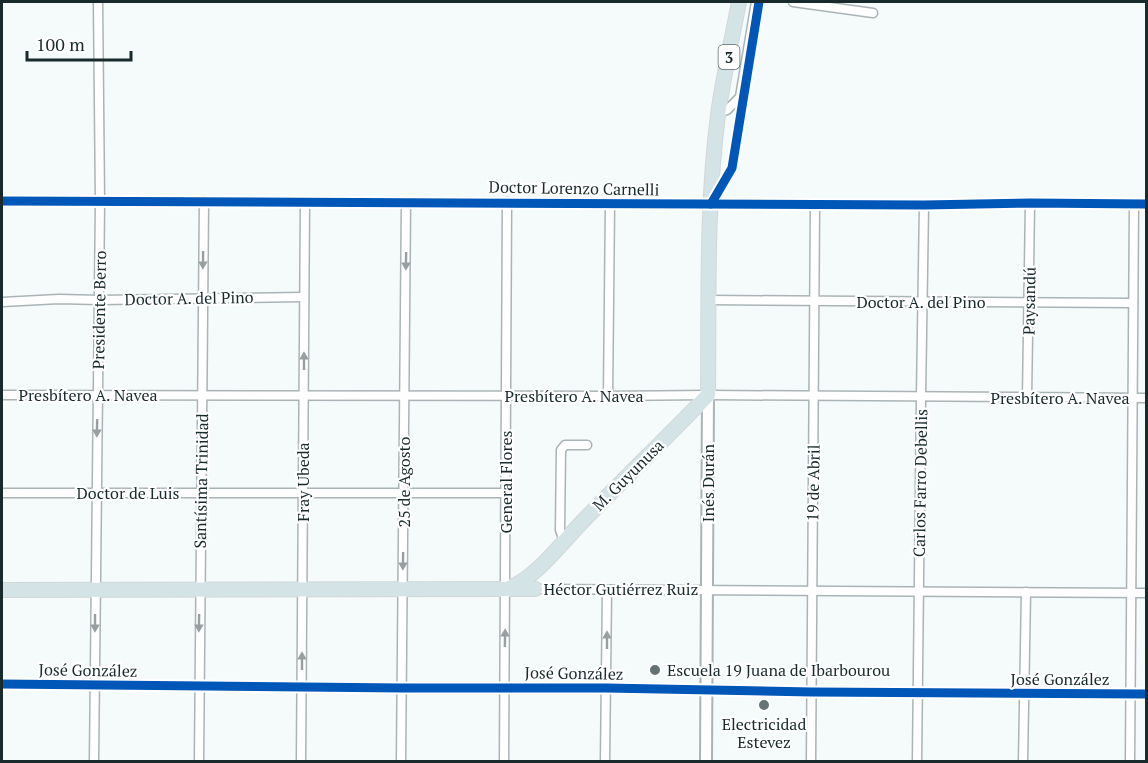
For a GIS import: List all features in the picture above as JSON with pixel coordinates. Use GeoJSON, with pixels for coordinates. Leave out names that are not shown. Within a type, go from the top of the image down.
{"type":"FeatureCollection","features":[{"type":"Feature","properties":{"kind":"highway","name":"3"},"geometry":{"type":"LineString","coordinates":[[718,113],[739,2]]}},
{"type":"Feature","properties":{"kind":"highway","name":"Inés Durán"},"geometry":{"type":"LineString","coordinates":[[708,395],[711,204],[718,113]]}},
{"type":"Feature","properties":{"kind":"highway","name":"M. Guyunusa"},"geometry":{"type":"LineString","coordinates":[[506,589],[516,586],[550,556],[708,395]]}},
{"type":"Feature","properties":{"kind":"highway","name":"M. Guyunusa"},"geometry":{"type":"LineString","coordinates":[[535,589],[550,556]]}},
{"type":"Feature","properties":{"kind":"highway"},"geometry":{"type":"LineString","coordinates":[[532,573],[535,589]]}},
{"type":"Feature","properties":{"kind":"highway","name":"Héctor Gutiérrez Ruiz"},"geometry":{"type":"LineString","coordinates":[[2,590],[535,589]]}},
{"type":"Feature","properties":{"kind":"street","name":"Presidente Berro"},"geometry":{"type":"LineString","coordinates":[[94,762],[100,202],[98,2]]}},
{"type":"Feature","properties":{"kind":"street"},"geometry":{"type":"LineString","coordinates":[[718,113],[727,110],[740,97],[756,2]]}},
{"type":"Feature","properties":{"kind":"street"},"geometry":{"type":"LineString","coordinates":[[793,2],[873,13]]}},
{"type":"Feature","properties":{"kind":"street","name":"Doctor Lorenzo Carnelli"},"geometry":{"type":"LineString","coordinates":[[2,201],[815,205],[1146,204]]}},
{"type":"Feature","properties":{"kind":"street","name":"Santísima Trinidad"},"geometry":{"type":"LineString","coordinates":[[199,762],[204,201]]}},
{"type":"Feature","properties":{"kind":"street","name":"Fray Ubeda"},"geometry":{"type":"LineString","coordinates":[[301,762],[305,202]]}},
{"type":"Feature","properties":{"kind":"street","name":"25 de Agosto"},"geometry":{"type":"LineString","coordinates":[[401,762],[406,202]]}},
{"type":"Feature","properties":{"kind":"street","name":"General Flores"},"geometry":{"type":"LineString","coordinates":[[504,762],[507,202]]}},
{"type":"Feature","properties":{"kind":"street","name":"Paysandú"},"geometry":{"type":"LineString","coordinates":[[1027,398],[1030,203]]}},
{"type":"Feature","properties":{"kind":"street"},"geometry":{"type":"LineString","coordinates":[[608,396],[610,204]]}},
{"type":"Feature","properties":{"kind":"street"},"geometry":{"type":"LineString","coordinates":[[1130,762],[1134,204]]}},
{"type":"Feature","properties":{"kind":"street","name":"19 de Abril"},"geometry":{"type":"LineString","coordinates":[[811,762],[815,205]]}},
{"type":"Feature","properties":{"kind":"street","name":"Carlos Farro Debellis"},"geometry":{"type":"LineString","coordinates":[[917,762],[924,205]]}},
{"type":"Feature","properties":{"kind":"street","name":"Doctor A. del Pino"},"geometry":{"type":"LineString","coordinates":[[2,302],[59,299],[304,297]]}},
{"type":"Feature","properties":{"kind":"street","name":"Doctor A. del Pino"},"geometry":{"type":"LineString","coordinates":[[709,300],[1134,303]]}},
{"type":"Feature","properties":{"kind":"street","name":"Presbítero A. Navea"},"geometry":{"type":"LineString","coordinates":[[2,395],[708,395],[1146,398]]}},
{"type":"Feature","properties":{"kind":"street","name":"Inés Durán"},"geometry":{"type":"LineString","coordinates":[[706,762],[708,395]]}},
{"type":"Feature","properties":{"kind":"street"},"geometry":{"type":"LineString","coordinates":[[564,541],[560,530],[561,450],[565,445],[587,444]]}},
{"type":"Feature","properties":{"kind":"street","name":"Doctor de Luis"},"geometry":{"type":"LineString","coordinates":[[2,493],[506,493]]}},
{"type":"Feature","properties":{"kind":"street","name":"Héctor Gutiérrez Ruiz"},"geometry":{"type":"LineString","coordinates":[[535,589],[1146,593]]}},
{"type":"Feature","properties":{"kind":"street"},"geometry":{"type":"LineString","coordinates":[[605,762],[607,590]]}},
{"type":"Feature","properties":{"kind":"street"},"geometry":{"type":"LineString","coordinates":[[1023,762],[1026,592]]}},
{"type":"Feature","properties":{"kind":"street","name":"José González"},"geometry":{"type":"LineString","coordinates":[[2,684],[1146,694]]}},
{"type":"Feature","properties":{"kind":"cycle path"},"geometry":{"type":"LineString","coordinates":[[711,204],[732,168],[759,2]]}},
{"type":"Feature","properties":{"kind":"cycle path"},"geometry":{"type":"LineString","coordinates":[[2,201],[1146,204]]}},
{"type":"Feature","properties":{"kind":"cycle path"},"geometry":{"type":"LineString","coordinates":[[2,684],[1146,694]]}},
{"type":"Feature","properties":{"kind":"place","name":"Escuela 19 Juana de Ibarbourou"},"geometry":{"type":"Point","coordinates":[655,670]}},
{"type":"Feature","properties":{"kind":"place","name":"Electricidad Estevez"},"geometry":{"type":"Point","coordinates":[764,705]}}]}
